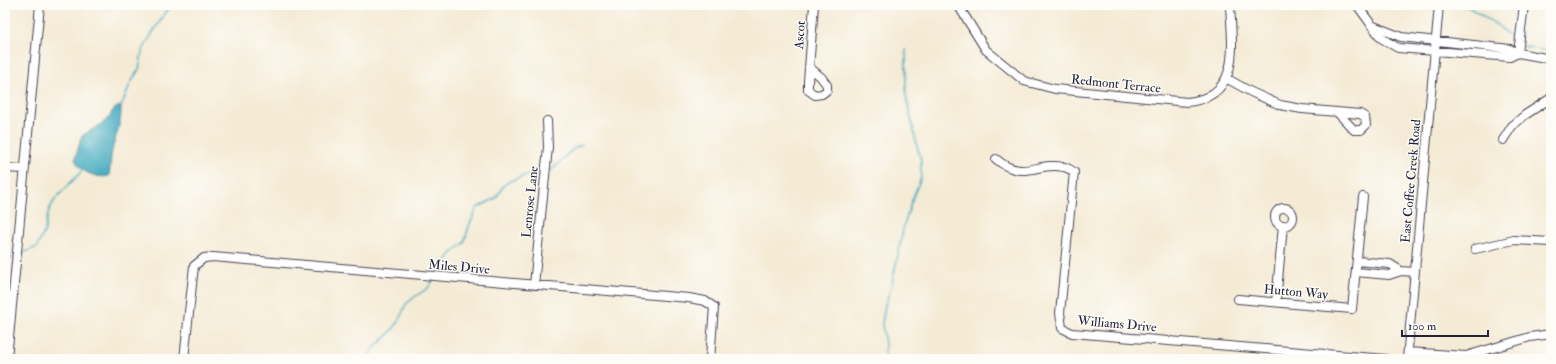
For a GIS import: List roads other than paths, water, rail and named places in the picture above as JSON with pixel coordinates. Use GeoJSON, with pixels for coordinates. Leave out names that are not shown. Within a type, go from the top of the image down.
{"type":"FeatureCollection","features":[{"type":"Feature","properties":{"kind":"street"},"geometry":{"type":"LineString","coordinates":[[7,359],[40,5]]}},
{"type":"Feature","properties":{"kind":"street","name":"Ascot"},"geometry":{"type":"LineString","coordinates":[[809,67],[814,5]]}},
{"type":"Feature","properties":{"kind":"street","name":"Redmont Terrace"},"geometry":{"type":"LineString","coordinates":[[958,5],[986,50],[1024,80],[1055,90],[1187,102],[1199,100],[1209,96],[1219,88],[1226,78],[1232,59],[1230,5]]}},
{"type":"Feature","properties":{"kind":"street"},"geometry":{"type":"LineString","coordinates":[[1357,5],[1381,38],[1398,48],[1510,57],[1518,53]]}},
{"type":"Feature","properties":{"kind":"street","name":"East Coffee Creek Road"},"geometry":{"type":"LineString","coordinates":[[1407,356],[1439,5]]}},
{"type":"Feature","properties":{"kind":"street"},"geometry":{"type":"LineString","coordinates":[[1518,53],[1524,5]]}},
{"type":"Feature","properties":{"kind":"street"},"geometry":{"type":"LineString","coordinates":[[1371,25],[1401,37],[1510,49],[1518,53],[1551,59]]}},
{"type":"Feature","properties":{"kind":"street"},"geometry":{"type":"LineString","coordinates":[[1226,78],[1251,92],[1280,105],[1302,109],[1338,112]]}},
{"type":"Feature","properties":{"kind":"street"},"geometry":{"type":"LineString","coordinates":[[1503,140],[1512,126],[1525,115],[1551,98]]}},
{"type":"Feature","properties":{"kind":"street","name":"Lenrose Lane"},"geometry":{"type":"LineString","coordinates":[[534,285],[548,147],[547,121]]}},
{"type":"Feature","properties":{"kind":"street","name":"Williams Drive"},"geometry":{"type":"LineString","coordinates":[[996,159],[1002,164],[1017,170],[1029,170],[1047,166],[1062,166],[1074,172],[1060,313],[1062,328],[1072,333],[1386,359]]}},
{"type":"Feature","properties":{"kind":"street"},"geometry":{"type":"LineString","coordinates":[[5,168],[25,169]]}},
{"type":"Feature","properties":{"kind":"street"},"geometry":{"type":"LineString","coordinates":[[1363,197],[1356,272],[1389,275],[1401,271],[1415,272]]}},
{"type":"Feature","properties":{"kind":"street"},"geometry":{"type":"LineString","coordinates":[[1276,302],[1284,225]]}},
{"type":"Feature","properties":{"kind":"street"},"geometry":{"type":"LineString","coordinates":[[1475,249],[1514,240],[1551,242]]}},
{"type":"Feature","properties":{"kind":"street","name":"Miles Drive"},"geometry":{"type":"LineString","coordinates":[[184,359],[194,266],[204,258],[213,257],[689,298],[705,302],[714,307],[710,359]]}},
{"type":"Feature","properties":{"kind":"street"},"geometry":{"type":"LineString","coordinates":[[1357,261],[1390,264],[1401,271]]}},
{"type":"Feature","properties":{"kind":"street","name":"Hutton Way"},"geometry":{"type":"LineString","coordinates":[[1238,299],[1352,309],[1356,272]]}},
{"type":"Feature","properties":{"kind":"street"},"geometry":{"type":"LineString","coordinates":[[1407,356],[1486,355],[1530,337],[1551,334]]}},
{"type":"Feature","properties":{"kind":"water"},"geometry":{"type":"Polygon","coordinates":[[[121,106],[120,122],[112,151],[109,176],[104,177],[88,173],[80,167],[75,159],[81,138],[83,135],[105,121],[115,108],[121,106]]]}},
{"type":"Feature","properties":{"kind":"waterway"},"geometry":{"type":"LineString","coordinates":[[121,107],[131,82],[139,69],[142,52],[166,12],[173,5]]}},
{"type":"Feature","properties":{"kind":"waterway"},"geometry":{"type":"LineString","coordinates":[[1465,5],[1497,25],[1517,42]]}},
{"type":"Feature","properties":{"kind":"waterway"},"geometry":{"type":"LineString","coordinates":[[1522,46],[1544,50],[1551,53]]}},
{"type":"Feature","properties":{"kind":"waterway"},"geometry":{"type":"LineString","coordinates":[[885,359],[885,344],[882,324],[885,305],[891,288],[904,225],[921,178],[921,160],[906,96],[906,50]]}},
{"type":"Feature","properties":{"kind":"waterway"},"geometry":{"type":"LineString","coordinates":[[550,171],[573,149],[582,145]]}},
{"type":"Feature","properties":{"kind":"waterway"},"geometry":{"type":"LineString","coordinates":[[20,254],[37,247],[45,230],[50,208],[56,198],[83,170]]}},
{"type":"Feature","properties":{"kind":"waterway"},"geometry":{"type":"LineString","coordinates":[[437,274],[451,254],[464,243],[469,226],[477,208],[496,198],[504,185],[508,182],[523,176],[542,173]]}},
{"type":"Feature","properties":{"kind":"waterway"},"geometry":{"type":"LineString","coordinates":[[5,262],[13,257]]}},
{"type":"Feature","properties":{"kind":"waterway"},"geometry":{"type":"LineString","coordinates":[[368,359],[373,349],[398,323],[406,304],[428,288],[434,279]]}}]}
